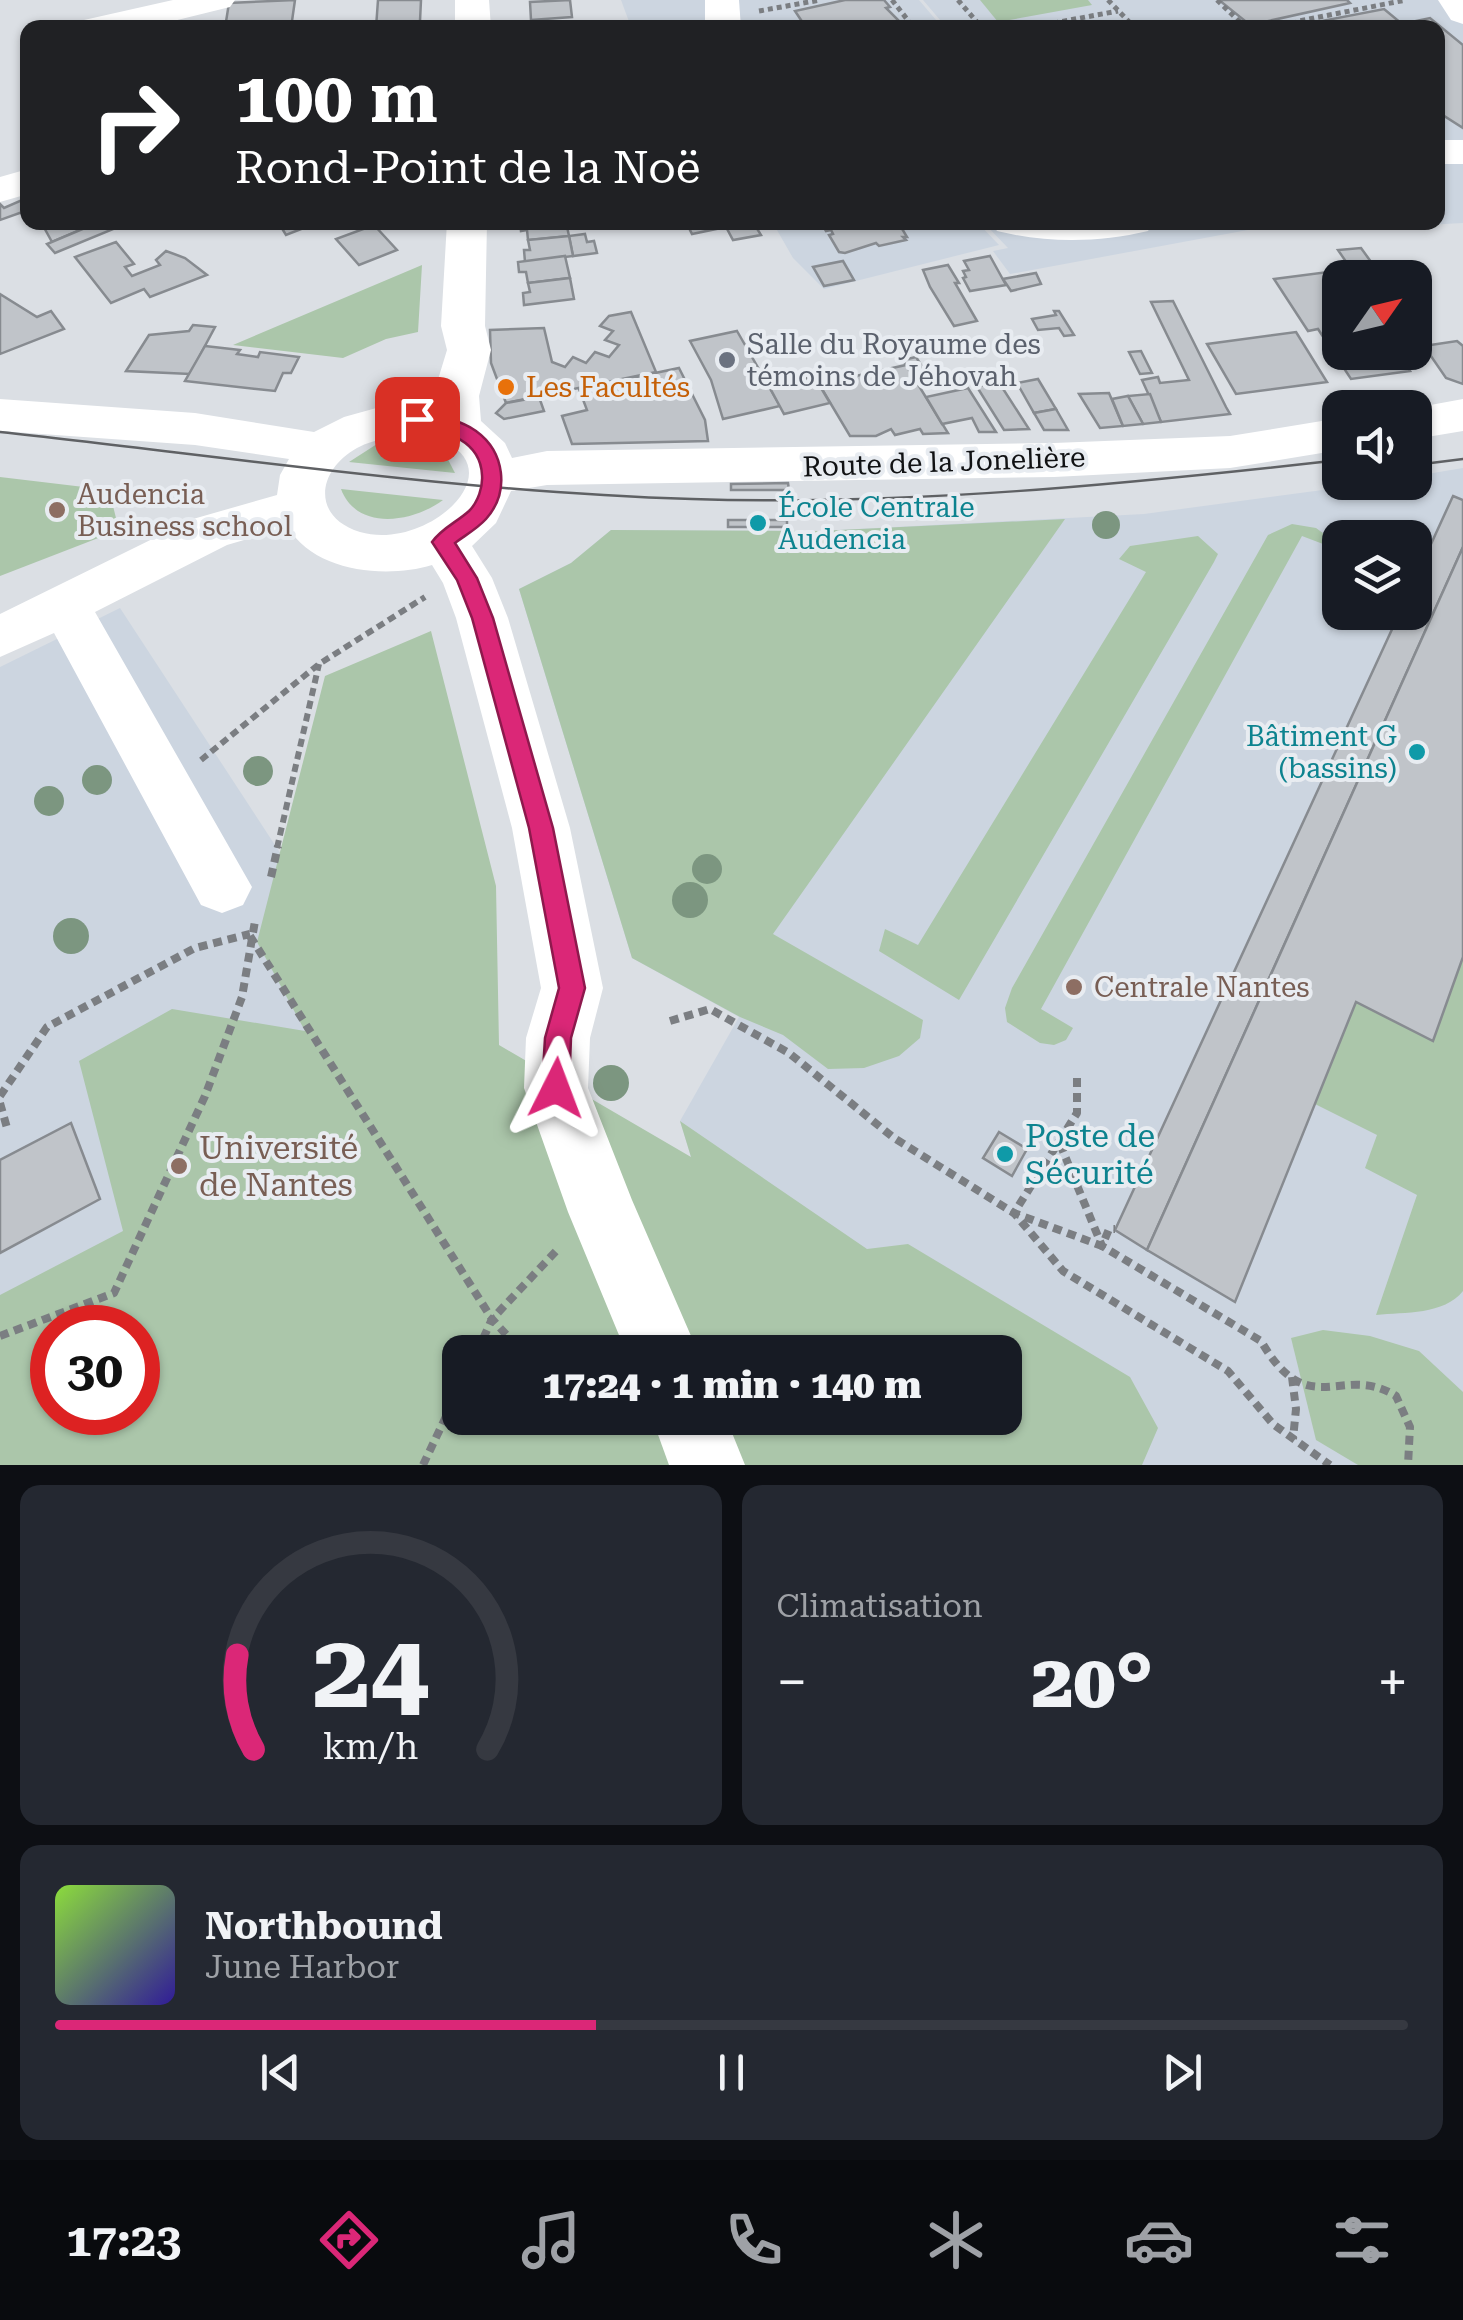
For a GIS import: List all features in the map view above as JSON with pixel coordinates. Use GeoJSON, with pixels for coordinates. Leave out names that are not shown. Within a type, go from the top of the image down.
{"type":"FeatureCollection","features":[{"type":"Feature","properties":{"kind":"street"},"geometry":{"type":"LineString","coordinates":[[132,20],[218,0]]}},
{"type":"Feature","properties":{"kind":"street"},"geometry":{"type":"LineString","coordinates":[[1455,0],[1463,13]]}},
{"type":"Feature","properties":{"kind":"street"},"geometry":{"type":"LineString","coordinates":[[455,560],[489,498],[478,452],[456,396],[469,350],[463,326],[467,230]]}},
{"type":"Feature","properties":{"kind":"street"},"geometry":{"type":"LineString","coordinates":[[455,560],[360,552],[324,538],[312,527],[302,505],[305,476],[352,435],[420,392],[438,371],[463,326]]}},
{"type":"Feature","properties":{"kind":"street"},"geometry":{"type":"LineString","coordinates":[[0,415],[195,429],[304,445],[432,420],[478,452]]}},
{"type":"Feature","properties":{"kind":"street"},"geometry":{"type":"LineString","coordinates":[[1432,420],[1463,415]]}},
{"type":"Feature","properties":{"kind":"street","name":"Route de la Jonelière"},"geometry":{"type":"LineString","coordinates":[[478,452],[548,468],[1054,460],[1230,452],[1322,437]]}},
{"type":"Feature","properties":{"kind":"street"},"geometry":{"type":"LineString","coordinates":[[0,637],[210,532],[302,505]]}},
{"type":"Feature","properties":{"kind":"street"},"geometry":{"type":"LineString","coordinates":[[455,560],[482,618],[541,828],[572,988],[558,1038],[556,1088],[602,1212],[655,1335]]}},
{"type":"Feature","properties":{"kind":"street"},"geometry":{"type":"LineString","coordinates":[[65,604],[167,788],[248,897]]}},
{"type":"Feature","properties":{"kind":"street"},"geometry":{"type":"LineString","coordinates":[[696,1435],[707,1465]]}},
{"type":"Feature","properties":{"kind":"path"},"geometry":{"type":"LineString","coordinates":[[723,15],[820,0]]}},
{"type":"Feature","properties":{"kind":"path"},"geometry":{"type":"LineString","coordinates":[[892,0],[908,20]]}},
{"type":"Feature","properties":{"kind":"path"},"geometry":{"type":"LineString","coordinates":[[958,0],[975,20]]}},
{"type":"Feature","properties":{"kind":"path"},"geometry":{"type":"LineString","coordinates":[[1108,0],[1128,20]]}},
{"type":"Feature","properties":{"kind":"path"},"geometry":{"type":"LineString","coordinates":[[1217,0],[1238,20]]}},
{"type":"Feature","properties":{"kind":"path"},"geometry":{"type":"LineString","coordinates":[[1304,20],[1406,0]]}},
{"type":"Feature","properties":{"kind":"path"},"geometry":{"type":"LineString","coordinates":[[1070,20],[1118,11]]}},
{"type":"Feature","properties":{"kind":"path"},"geometry":{"type":"LineString","coordinates":[[167,788],[318,664],[428,596],[455,560]]}},
{"type":"Feature","properties":{"kind":"path"},"geometry":{"type":"LineString","coordinates":[[0,1336],[114,1294],[212,1080],[242,997],[250,934],[248,897],[318,664]]}},
{"type":"Feature","properties":{"kind":"path"},"geometry":{"type":"LineString","coordinates":[[248,897],[250,934],[492,1320],[506,1335]]}},
{"type":"Feature","properties":{"kind":"path"},"geometry":{"type":"LineString","coordinates":[[7,1128],[0,1100],[47,1028],[195,948],[250,934]]}},
{"type":"Feature","properties":{"kind":"path"},"geometry":{"type":"LineString","coordinates":[[670,1021],[710,1009],[737,1022],[789,1052],[894,1138],[1014,1213],[1102,1246],[1261,1340],[1274,1364],[1304,1386],[1348,1390],[1370,1385],[1399,1396],[1410,1416],[1408,1465]]}},
{"type":"Feature","properties":{"kind":"path"},"geometry":{"type":"LineString","coordinates":[[1014,1213],[1078,1112],[1077,1078]]}},
{"type":"Feature","properties":{"kind":"path"},"geometry":{"type":"LineString","coordinates":[[1060,1144],[1102,1246]]}},
{"type":"Feature","properties":{"kind":"path"},"geometry":{"type":"LineString","coordinates":[[484,1335],[492,1320],[573,1233],[602,1212]]}},
{"type":"Feature","properties":{"kind":"path"},"geometry":{"type":"LineString","coordinates":[[1014,1213],[1063,1271],[1228,1371],[1243,1395],[1293,1441],[1330,1465]]}},
{"type":"Feature","properties":{"kind":"path"},"geometry":{"type":"LineString","coordinates":[[1102,1246],[1109,1229],[1116,1229]]}},
{"type":"Feature","properties":{"kind":"path"},"geometry":{"type":"LineString","coordinates":[[1292,1376],[1296,1409],[1293,1441]]}},
{"type":"Feature","properties":{"kind":"path"},"geometry":{"type":"LineString","coordinates":[[423,1465],[442,1425]]}},
{"type":"Feature","properties":{"kind":"shaded area"},"geometry":{"type":"Polygon","coordinates":[[[621,0],[919,0],[936,20],[628,20],[621,0]]]}},
{"type":"Feature","properties":{"kind":"shaded area"},"geometry":{"type":"Polygon","coordinates":[[[923,0],[1463,0],[1463,223],[1445,224],[1445,20],[940,20],[923,0]]]}},
{"type":"Feature","properties":{"kind":"shaded area"},"geometry":{"type":"Polygon","coordinates":[[[777,230],[985,230],[999,245],[824,289],[793,258],[777,230]]]}},
{"type":"Feature","properties":{"kind":"shaded area"},"geometry":{"type":"Polygon","coordinates":[[[991,230],[1248,230],[1010,274],[993,251],[1008,248],[991,230]]]}},
{"type":"Feature","properties":{"kind":"shaded area","name":"Centrale Nantes"},"geometry":{"type":"Polygon","coordinates":[[[1463,468],[1463,1465],[786,1465],[926,1435],[1022,1435],[1022,1335],[746,1335],[680,1121],[739,1017],[632,958],[519,589],[571,563],[611,530],[819,531],[1144,514],[1322,490],[1322,500],[1432,500],[1432,473],[1463,468]]]}},
{"type":"Feature","properties":{"kind":"shaded area","name":"Université de Nantes"},"geometry":{"type":"Polygon","coordinates":[[[120,608],[379,1004],[316,1465],[0,1465],[0,667],[120,608]]]}},
{"type":"Feature","properties":{"kind":"green space"},"geometry":{"type":"Polygon","coordinates":[[[980,0],[1088,0],[1092,5],[1009,20],[996,20],[980,0]]]}},
{"type":"Feature","properties":{"kind":"green space"},"geometry":{"type":"Polygon","coordinates":[[[422,265],[418,332],[386,339],[343,358],[233,345],[422,265]]]}},
{"type":"Feature","properties":{"kind":"green space"},"geometry":{"type":"Polygon","coordinates":[[[413,439],[443,450],[455,473],[349,462],[377,444],[413,439]]]}},
{"type":"Feature","properties":{"kind":"green space","name":"Audencia Business school"},"geometry":{"type":"Polygon","coordinates":[[[0,477],[109,490],[119,530],[0,576],[0,477]]]}},
{"type":"Feature","properties":{"kind":"green space"},"geometry":{"type":"Polygon","coordinates":[[[341,489],[443,500],[417,514],[387,519],[360,512],[341,489]]]}},
{"type":"Feature","properties":{"kind":"green space"},"geometry":{"type":"Polygon","coordinates":[[[1065,519],[773,934],[923,1020],[920,1038],[899,1056],[864,1068],[828,1069],[783,1035],[740,1017],[632,958],[519,589],[571,563],[611,530],[819,531],[1065,519]]]}},
{"type":"Feature","properties":{"kind":"green space"},"geometry":{"type":"Polygon","coordinates":[[[1292,524],[1316,528],[1322,532],[1322,544],[1302,536],[1041,1009],[1073,1028],[1066,1040],[1054,1045],[1040,1043],[1007,1022],[1005,1008],[1012,988],[1268,535],[1292,524]]]}},
{"type":"Feature","properties":{"kind":"green space"},"geometry":{"type":"Polygon","coordinates":[[[1198,536],[1218,554],[1214,562],[959,1000],[879,951],[885,929],[918,945],[1146,572],[1119,559],[1130,546],[1198,536]]]}},
{"type":"Feature","properties":{"kind":"green space"},"geometry":{"type":"Polygon","coordinates":[[[431,631],[496,886],[499,1045],[691,1157],[680,1121],[867,1249],[908,1244],[1130,1377],[1158,1428],[1142,1465],[0,1465],[0,1295],[123,1231],[79,1061],[172,1009],[305,1031],[257,942],[325,676],[431,631]]]}},
{"type":"Feature","properties":{"kind":"green space"},"geometry":{"type":"Polygon","coordinates":[[[1463,957],[1463,1291],[1435,1308],[1376,1315],[1417,1195],[1365,1168],[1377,1135],[1315,1104],[1356,1002],[1433,1041],[1463,957]]]}},
{"type":"Feature","properties":{"kind":"green space"},"geometry":{"type":"Polygon","coordinates":[[[1323,1330],[1370,1336],[1419,1351],[1463,1392],[1463,1465],[1358,1465],[1316,1440],[1291,1338],[1323,1330]]]}},
{"type":"Feature","properties":{"kind":"building"},"geometry":{"type":"Polygon","coordinates":[[[295,0],[292,20],[226,20],[229,3],[295,0]]]}},
{"type":"Feature","properties":{"kind":"building"},"geometry":{"type":"Polygon","coordinates":[[[378,0],[421,0],[420,20],[377,20],[378,0]]]}},
{"type":"Feature","properties":{"kind":"building"},"geometry":{"type":"Polygon","coordinates":[[[570,0],[572,17],[531,20],[530,2],[570,0]]]}},
{"type":"Feature","properties":{"kind":"building"},"geometry":{"type":"Polygon","coordinates":[[[845,0],[884,0],[898,20],[801,20],[795,11],[845,0]]]}},
{"type":"Feature","properties":{"kind":"building"},"geometry":{"type":"Polygon","coordinates":[[[1219,0],[1350,3],[1273,20],[1244,20],[1219,0]]]}},
{"type":"Feature","properties":{"kind":"building"},"geometry":{"type":"Polygon","coordinates":[[[1384,9],[1397,20],[1327,20],[1384,9]]]}},
{"type":"Feature","properties":{"kind":"building"},"geometry":{"type":"Polygon","coordinates":[[[1445,30],[1463,45],[1463,128],[1445,116],[1445,30]]]}},
{"type":"Feature","properties":{"kind":"building"},"geometry":{"type":"Polygon","coordinates":[[[20,201],[20,213],[0,220],[0,204],[4,208],[20,201]]]}},
{"type":"Feature","properties":{"kind":"building"},"geometry":{"type":"Polygon","coordinates":[[[45,230],[80,230],[52,242],[45,230]]]}},
{"type":"Feature","properties":{"kind":"building"},"geometry":{"type":"Polygon","coordinates":[[[80,230],[111,230],[55,253],[47,244],[80,230]]]}},
{"type":"Feature","properties":{"kind":"building"},"geometry":{"type":"Polygon","coordinates":[[[360,230],[379,230],[397,250],[359,265],[336,239],[360,230]]]}},
{"type":"Feature","properties":{"kind":"building"},"geometry":{"type":"Polygon","coordinates":[[[527,230],[568,230],[569,236],[528,240],[527,230]]]}},
{"type":"Feature","properties":{"kind":"building"},"geometry":{"type":"Polygon","coordinates":[[[728,230],[758,230],[761,235],[733,240],[728,230]]]}},
{"type":"Feature","properties":{"kind":"building"},"geometry":{"type":"Polygon","coordinates":[[[831,230],[903,230],[907,237],[845,253],[839,252],[829,235],[833,234],[831,230]]]}},
{"type":"Feature","properties":{"kind":"building"},"geometry":{"type":"Polygon","coordinates":[[[585,234],[587,242],[594,241],[597,253],[573,256],[569,236],[585,234]]]}},
{"type":"Feature","properties":{"kind":"building"},"geometry":{"type":"Polygon","coordinates":[[[569,236],[573,256],[525,262],[524,250],[530,250],[528,240],[569,236]]]}},
{"type":"Feature","properties":{"kind":"building"},"geometry":{"type":"Polygon","coordinates":[[[116,242],[134,264],[125,267],[132,276],[160,265],[156,260],[166,251],[185,258],[207,275],[150,297],[144,289],[111,303],[75,257],[116,242]]]}},
{"type":"Feature","properties":{"kind":"building"},"geometry":{"type":"Polygon","coordinates":[[[1361,248],[1370,260],[1345,260],[1338,250],[1361,248]]]}},
{"type":"Feature","properties":{"kind":"building"},"geometry":{"type":"Polygon","coordinates":[[[565,256],[570,278],[528,283],[526,272],[519,272],[518,262],[565,256]]]}},
{"type":"Feature","properties":{"kind":"building"},"geometry":{"type":"Polygon","coordinates":[[[990,256],[1006,285],[970,291],[963,278],[963,271],[969,270],[964,261],[990,256]]]}},
{"type":"Feature","properties":{"kind":"building"},"geometry":{"type":"Polygon","coordinates":[[[843,261],[854,280],[824,286],[813,267],[843,261]]]}},
{"type":"Feature","properties":{"kind":"building"},"geometry":{"type":"Polygon","coordinates":[[[948,265],[977,321],[954,326],[930,287],[923,270],[948,265]]]}},
{"type":"Feature","properties":{"kind":"building"},"geometry":{"type":"Polygon","coordinates":[[[1036,273],[1041,284],[1011,291],[1003,279],[1036,273]]]}},
{"type":"Feature","properties":{"kind":"building"},"geometry":{"type":"Polygon","coordinates":[[[1322,273],[1322,335],[1318,329],[1308,331],[1274,279],[1322,273]]]}},
{"type":"Feature","properties":{"kind":"building"},"geometry":{"type":"Polygon","coordinates":[[[570,278],[574,299],[524,305],[523,293],[530,292],[528,283],[570,278]]]}},
{"type":"Feature","properties":{"kind":"building"},"geometry":{"type":"Polygon","coordinates":[[[0,294],[37,317],[51,311],[64,329],[0,354],[0,294]]]}},
{"type":"Feature","properties":{"kind":"building"},"geometry":{"type":"Polygon","coordinates":[[[1173,301],[1230,414],[1161,422],[1142,380],[1189,380],[1151,302],[1173,301]]]}},
{"type":"Feature","properties":{"kind":"building"},"geometry":{"type":"Polygon","coordinates":[[[1054,311],[1059,311],[1074,335],[1064,336],[1059,328],[1038,330],[1032,319],[1056,315],[1054,311]]]}},
{"type":"Feature","properties":{"kind":"building"},"geometry":{"type":"Polygon","coordinates":[[[631,312],[656,372],[506,403],[491,363],[490,330],[544,328],[552,362],[565,367],[573,357],[586,363],[595,352],[609,357],[619,345],[605,340],[613,331],[600,326],[609,316],[631,312]]]}},
{"type":"Feature","properties":{"kind":"building"},"geometry":{"type":"Polygon","coordinates":[[[193,325],[215,327],[190,374],[126,371],[149,335],[189,331],[193,325]]]}},
{"type":"Feature","properties":{"kind":"building","name":"Salle du Royaume des témoins de Jéhovah"},"geometry":{"type":"Polygon","coordinates":[[[737,331],[780,406],[723,419],[711,380],[690,341],[737,331]]]}},
{"type":"Feature","properties":{"kind":"building"},"geometry":{"type":"Polygon","coordinates":[[[1296,332],[1327,382],[1236,394],[1207,344],[1296,332]]]}},
{"type":"Feature","properties":{"kind":"building"},"geometry":{"type":"Polygon","coordinates":[[[1457,341],[1463,346],[1463,384],[1446,378],[1432,358],[1432,345],[1457,341]]]}},
{"type":"Feature","properties":{"kind":"building"},"geometry":{"type":"Polygon","coordinates":[[[205,346],[240,350],[237,354],[258,357],[260,352],[299,357],[291,373],[283,373],[275,391],[185,381],[205,346]]]}},
{"type":"Feature","properties":{"kind":"building"},"geometry":{"type":"Polygon","coordinates":[[[1141,351],[1152,373],[1140,374],[1129,352],[1141,351]]]}},
{"type":"Feature","properties":{"kind":"building"},"geometry":{"type":"Polygon","coordinates":[[[916,357],[928,376],[915,380],[903,360],[916,357]]]}},
{"type":"Feature","properties":{"kind":"building"},"geometry":{"type":"Polygon","coordinates":[[[906,365],[948,433],[923,434],[920,429],[895,435],[891,429],[876,436],[850,436],[819,384],[906,365]]]}},
{"type":"Feature","properties":{"kind":"building"},"geometry":{"type":"Polygon","coordinates":[[[679,368],[705,420],[708,441],[572,444],[562,416],[587,410],[579,389],[679,368]]]}},
{"type":"Feature","properties":{"kind":"building"},"geometry":{"type":"Polygon","coordinates":[[[1345,370],[1410,371],[1351,379],[1345,370]]]}},
{"type":"Feature","properties":{"kind":"building"},"geometry":{"type":"Polygon","coordinates":[[[814,376],[830,403],[784,414],[770,388],[814,376]]]}},
{"type":"Feature","properties":{"kind":"building"},"geometry":{"type":"Polygon","coordinates":[[[1038,379],[1056,409],[1034,413],[1017,383],[1038,379]]]}},
{"type":"Feature","properties":{"kind":"building"},"geometry":{"type":"Polygon","coordinates":[[[998,381],[1029,429],[1004,430],[977,387],[998,381]]]}},
{"type":"Feature","properties":{"kind":"building"},"geometry":{"type":"Polygon","coordinates":[[[968,388],[996,432],[979,432],[972,418],[942,424],[926,397],[968,388]]]}},
{"type":"Feature","properties":{"kind":"building"},"geometry":{"type":"Polygon","coordinates":[[[1109,393],[1123,426],[1100,428],[1079,394],[1109,393]]]}},
{"type":"Feature","properties":{"kind":"building"},"geometry":{"type":"Polygon","coordinates":[[[1150,394],[1161,422],[1143,424],[1128,396],[1150,394]]]}},
{"type":"Feature","properties":{"kind":"building"},"geometry":{"type":"Polygon","coordinates":[[[1128,396],[1143,424],[1123,426],[1112,399],[1128,396]]]}},
{"type":"Feature","properties":{"kind":"building"},"geometry":{"type":"Polygon","coordinates":[[[539,397],[544,411],[504,419],[496,413],[506,403],[539,397]]]}},
{"type":"Feature","properties":{"kind":"building"},"geometry":{"type":"Polygon","coordinates":[[[1056,409],[1068,430],[1044,430],[1034,413],[1056,409]]]}},
{"type":"Feature","properties":{"kind":"building","name":"École Centrale Audencia"},"geometry":{"type":"Polygon","coordinates":[[[788,483],[789,490],[731,490],[731,484],[788,483]]]}},
{"type":"Feature","properties":{"kind":"building"},"geometry":{"type":"Polygon","coordinates":[[[1453,496],[1463,500],[1463,547],[1432,616],[1432,542],[1453,496]]]}},
{"type":"Feature","properties":{"kind":"building","name":"École Centrale Audencia"},"geometry":{"type":"Polygon","coordinates":[[[728,520],[787,520],[787,527],[728,527],[728,520]]]}},
{"type":"Feature","properties":{"kind":"building","name":"Bâtiment G (bassins)"},"geometry":{"type":"Polygon","coordinates":[[[1463,547],[1463,957],[1433,1041],[1356,1002],[1235,1302],[1147,1250],[1426,630],[1432,630],[1432,616],[1463,547]]]}},
{"type":"Feature","properties":{"kind":"building"},"geometry":{"type":"Polygon","coordinates":[[[1392,630],[1426,630],[1147,1250],[1115,1230],[1392,630]]]}},
{"type":"Feature","properties":{"kind":"building"},"geometry":{"type":"Polygon","coordinates":[[[71,1123],[100,1199],[0,1253],[0,1160],[71,1123]]]}},
{"type":"Feature","properties":{"kind":"building","name":"Poste de Sécurité"},"geometry":{"type":"Polygon","coordinates":[[[999,1132],[1027,1149],[1012,1176],[983,1158],[999,1132]]]}},
{"type":"Feature","properties":{"kind":"tram line"},"geometry":{"type":"LineString","coordinates":[[0,432],[432,481],[692,499],[936,496],[1098,485],[1322,462]]}},
{"type":"Feature","properties":{"kind":"tram line"},"geometry":{"type":"LineString","coordinates":[[1432,463],[1463,459]]}},
{"type":"Feature","properties":{"kind":"place","name":"Salle du Royaume des témoins de Jéhovah"},"geometry":{"type":"Point","coordinates":[727,360]}},
{"type":"Feature","properties":{"kind":"place","name":"Les Facultés"},"geometry":{"type":"Point","coordinates":[506,387]}},
{"type":"Feature","properties":{"kind":"place","name":"Audencia Business school"},"geometry":{"type":"Point","coordinates":[57,510]}},
{"type":"Feature","properties":{"kind":"place","name":"École Centrale Audencia"},"geometry":{"type":"Point","coordinates":[758,523]}},
{"type":"Feature","properties":{"kind":"place","name":"Bâtiment G (bassins)"},"geometry":{"type":"Point","coordinates":[1417,752]}},
{"type":"Feature","properties":{"kind":"place","name":"Centrale Nantes"},"geometry":{"type":"Point","coordinates":[1074,987]}},
{"type":"Feature","properties":{"kind":"place","name":"Poste de Sécurité"},"geometry":{"type":"Point","coordinates":[1005,1154]}},
{"type":"Feature","properties":{"kind":"place","name":"Université de Nantes"},"geometry":{"type":"Point","coordinates":[179,1166]}},
{"type":"Feature","properties":{"kind":"route"},"geometry":{"type":"LineString","coordinates":[[417,419],[446,424],[468,435],[489,458],[492,468],[489,498],[479,514],[442,542],[467,578],[482,618],[541,828],[572,988],[558,1038],[556,1088]]}}]}
